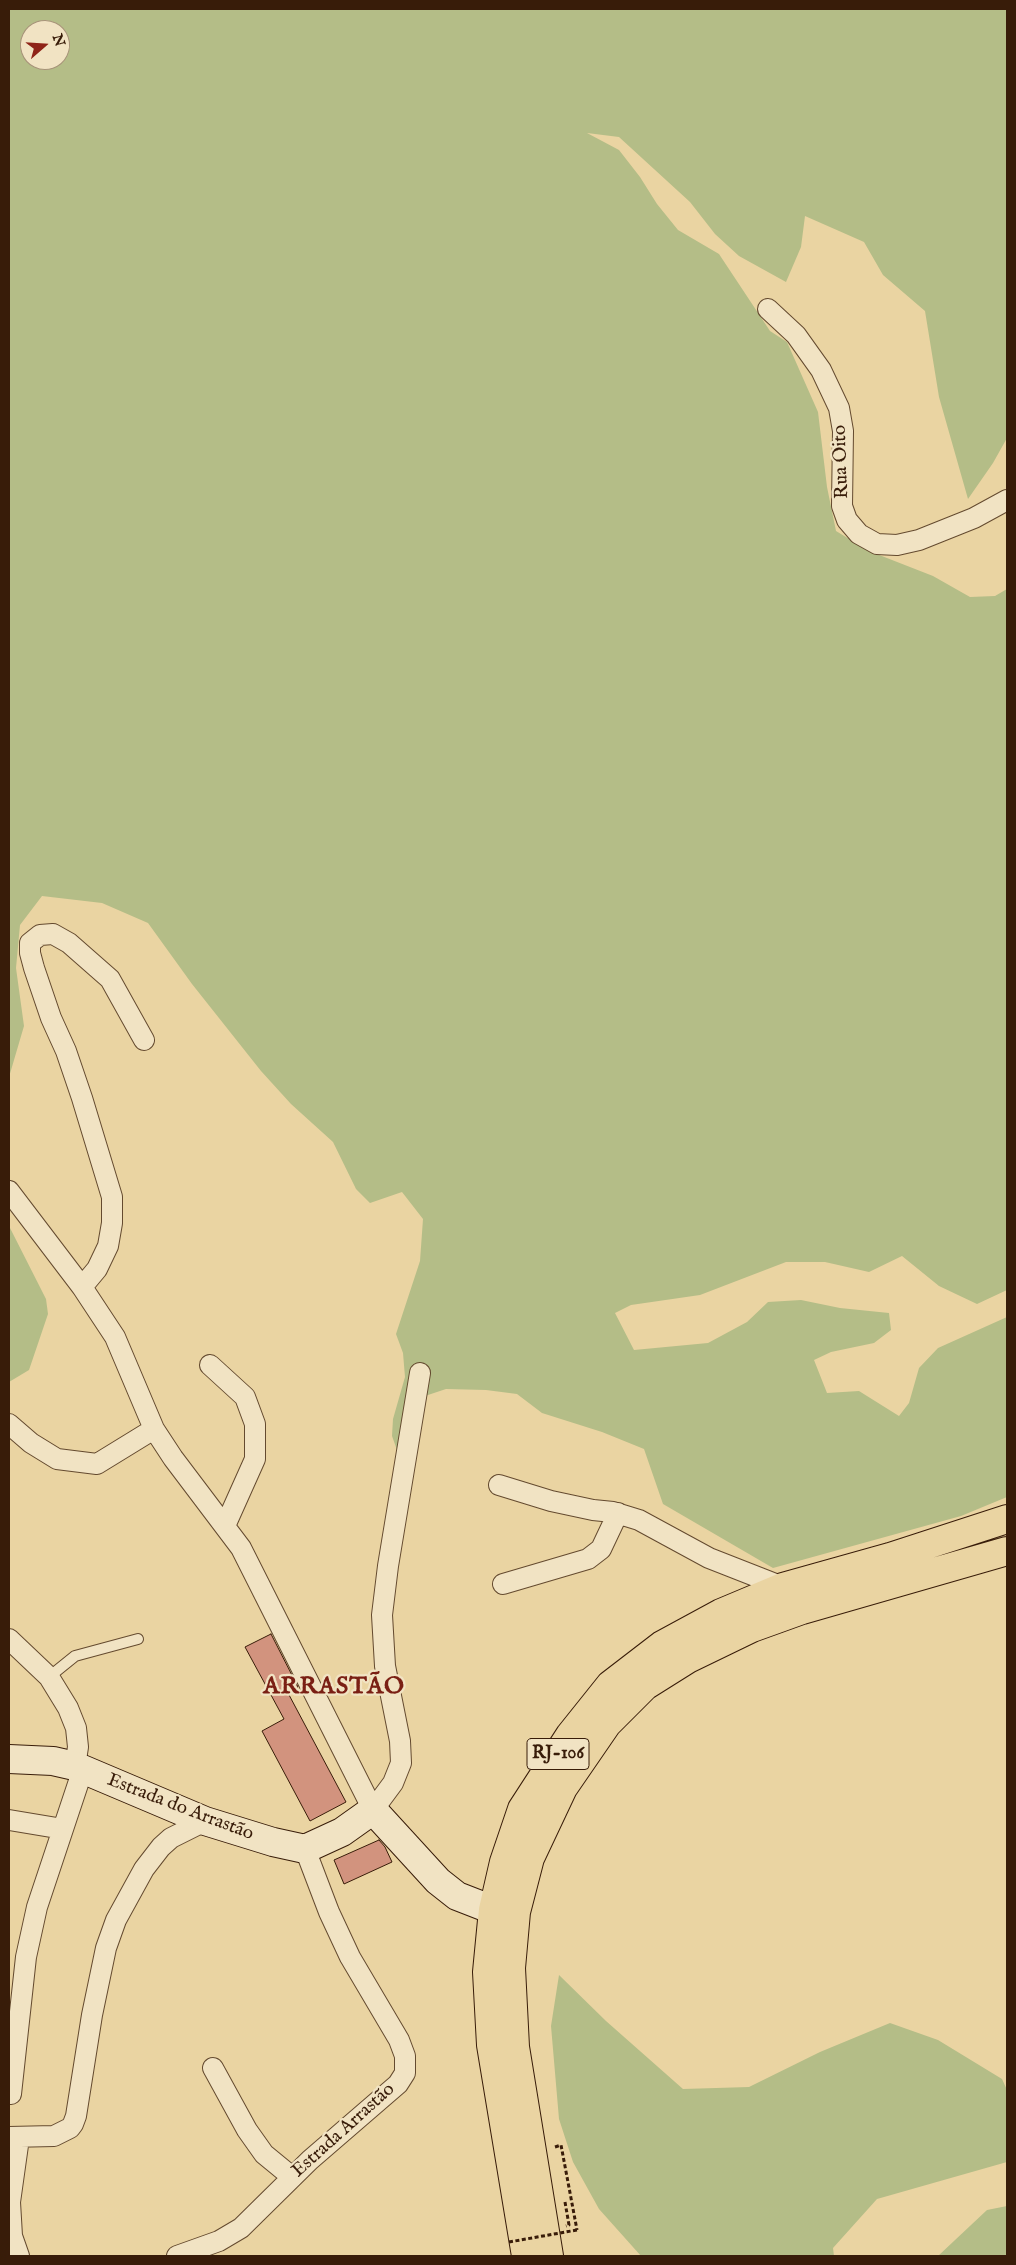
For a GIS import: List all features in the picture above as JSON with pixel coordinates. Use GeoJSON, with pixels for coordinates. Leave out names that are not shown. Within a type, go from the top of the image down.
{"type":"FeatureCollection","features":[{"type":"Feature","properties":{"kind":"highway","name":"RJ-106"},"geometry":{"type":"LineString","coordinates":[[518,2249],[492,2044],[487,1972],[493,1910],[504,1862],[522,1809],[570,1735],[610,1685],[662,1645],[721,1613],[783,1587],[890,1557],[1007,1518]]}},
{"type":"Feature","properties":{"kind":"highway","name":"RJ-106"},"geometry":{"type":"LineString","coordinates":[[548,2256],[515,2047],[511,1968],[516,1912],[530,1858],[563,1788],[607,1724],[645,1686],[688,1659],[752,1628],[802,1610],[1007,1550]]}},
{"type":"Feature","properties":{"kind":"street","name":"Rua Oito"},"geometry":{"type":"LineString","coordinates":[[768,309],[796,335],[821,370],[839,408],[844,450],[841,484],[842,506],[847,520],[859,534],[877,544],[897,545],[919,540],[974,518],[1007,500]]}},
{"type":"Feature","properties":{"kind":"street"},"geometry":{"type":"LineString","coordinates":[[82,1287],[97,1269],[108,1246],[112,1223],[112,1197],[66,1051],[51,1018],[34,968],[30,953],[30,943],[40,936],[53,934],[69,942],[110,979],[144,1040]]}},
{"type":"Feature","properties":{"kind":"street"},"geometry":{"type":"LineString","coordinates":[[9,1191],[82,1287],[115,1337],[154,1430],[241,1548],[373,1810],[438,1881],[457,1896],[493,1910]]}},
{"type":"Feature","properties":{"kind":"street"},"geometry":{"type":"LineString","coordinates":[[210,1365],[245,1397],[254,1424],[255,1459],[225,1526]]}},
{"type":"Feature","properties":{"kind":"street"},"geometry":{"type":"LineString","coordinates":[[305,1849],[342,1832],[373,1810],[393,1783],[401,1763],[400,1741],[385,1666],[382,1615],[388,1566],[420,1373]]}},
{"type":"Feature","properties":{"kind":"street"},"geometry":{"type":"LineString","coordinates":[[9,1424],[30,1443],[57,1459],[96,1464],[116,1450],[154,1430]]}},
{"type":"Feature","properties":{"kind":"street"},"geometry":{"type":"LineString","coordinates":[[499,1485],[551,1502],[618,1513],[639,1520],[709,1558],[783,1587]]}},
{"type":"Feature","properties":{"kind":"street"},"geometry":{"type":"LineString","coordinates":[[503,1584],[588,1559],[601,1549],[618,1513]]}},
{"type":"Feature","properties":{"kind":"street"},"geometry":{"type":"LineString","coordinates":[[9,1639],[49,1677],[68,1708],[76,1728],[79,1768],[63,1829],[37,1907],[26,1957],[11,2094]]}},
{"type":"Feature","properties":{"kind":"street","name":"Estrada do Arrastão"},"geometry":{"type":"LineString","coordinates":[[9,1759],[53,1761],[79,1768],[205,1821],[273,1842],[305,1849]]}},
{"type":"Feature","properties":{"kind":"street"},"geometry":{"type":"LineString","coordinates":[[9,1820],[63,1829]]}},
{"type":"Feature","properties":{"kind":"street"},"geometry":{"type":"LineString","coordinates":[[19,2256],[12,2236],[10,2202],[14,2138],[54,2136],[70,2128],[73,2124],[106,1948],[116,1920],[144,1869],[161,1847],[172,1838],[205,1821]]}},
{"type":"Feature","properties":{"kind":"street","name":"Estrada Arrastão"},"geometry":{"type":"LineString","coordinates":[[177,2256],[219,2241],[241,2228],[292,2178],[398,2084],[406,2073],[407,2065],[399,2040],[350,1957],[329,1912],[305,1849]]}},
{"type":"Feature","properties":{"kind":"street"},"geometry":{"type":"LineString","coordinates":[[212,2068],[264,2154],[292,2178]]}},
{"type":"Feature","properties":{"kind":"lane"},"geometry":{"type":"LineString","coordinates":[[49,1677],[75,1656],[138,1639]]}},
{"type":"Feature","properties":{"kind":"path"},"geometry":{"type":"LineString","coordinates":[[518,2249],[576,2230]]}},
{"type":"Feature","properties":{"kind":"green space"},"geometry":{"type":"Polygon","coordinates":[[[9,9],[1007,9],[1007,438],[993,463],[968,499],[939,397],[925,311],[883,275],[864,242],[805,216],[801,247],[786,282],[739,256],[715,234],[690,202],[619,137],[587,133],[619,150],[678,230],[719,254],[770,331],[787,342],[818,412],[827,487],[836,531],[869,551],[933,576],[970,597],[995,596],[1007,589],[1007,1290],[977,1304],[939,1286],[902,1256],[869,1272],[825,1262],[786,1262],[700,1295],[631,1305],[615,1313],[634,1350],[708,1343],[747,1322],[768,1302],[801,1300],[840,1308],[889,1313],[891,1330],[874,1343],[831,1352],[814,1360],[827,1393],[859,1391],[899,1416],[909,1403],[919,1368],[938,1348],[1007,1317],[1007,1497],[961,1516],[773,1568],[663,1504],[644,1449],[602,1432],[542,1413],[517,1394],[486,1390],[446,1389],[416,1399],[407,1435],[397,1450],[392,1436],[393,1419],[405,1377],[403,1353],[396,1334],[420,1261],[423,1219],[402,1192],[370,1203],[356,1189],[333,1142],[291,1104],[261,1071],[192,984],[148,923],[102,903],[42,896],[20,925],[16,968],[24,1026],[9,1077],[9,9]]]}},
{"type":"Feature","properties":{"kind":"green space"},"geometry":{"type":"Polygon","coordinates":[[[9,1226],[46,1299],[48,1314],[29,1370],[9,1382],[9,1226]]]}},
{"type":"Feature","properties":{"kind":"green space"},"geometry":{"type":"Polygon","coordinates":[[[559,1975],[606,2021],[683,2089],[749,2087],[820,2052],[890,2023],[938,2040],[1002,2079],[1007,2090],[1007,2162],[877,2199],[833,2248],[834,2256],[641,2256],[599,2209],[573,2162],[559,2119],[551,2026],[559,1975]]]}},
{"type":"Feature","properties":{"kind":"green space"},"geometry":{"type":"Polygon","coordinates":[[[1007,2206],[1007,2256],[938,2256],[987,2210],[1007,2206]]]}},
{"type":"Feature","properties":{"kind":"building"},"geometry":{"type":"Polygon","coordinates":[[[271,1634],[298,1687],[288,1693],[346,1802],[310,1821],[262,1731],[284,1719],[245,1647],[271,1634]]]}},
{"type":"Feature","properties":{"kind":"building"},"geometry":{"type":"Polygon","coordinates":[[[379,1840],[385,1847],[392,1862],[344,1884],[334,1860],[379,1840]]]}},
{"type":"Feature","properties":{"kind":"district","name":"ARRASTÃO"},"geometry":{"type":"Point","coordinates":[334,1688]}}]}
